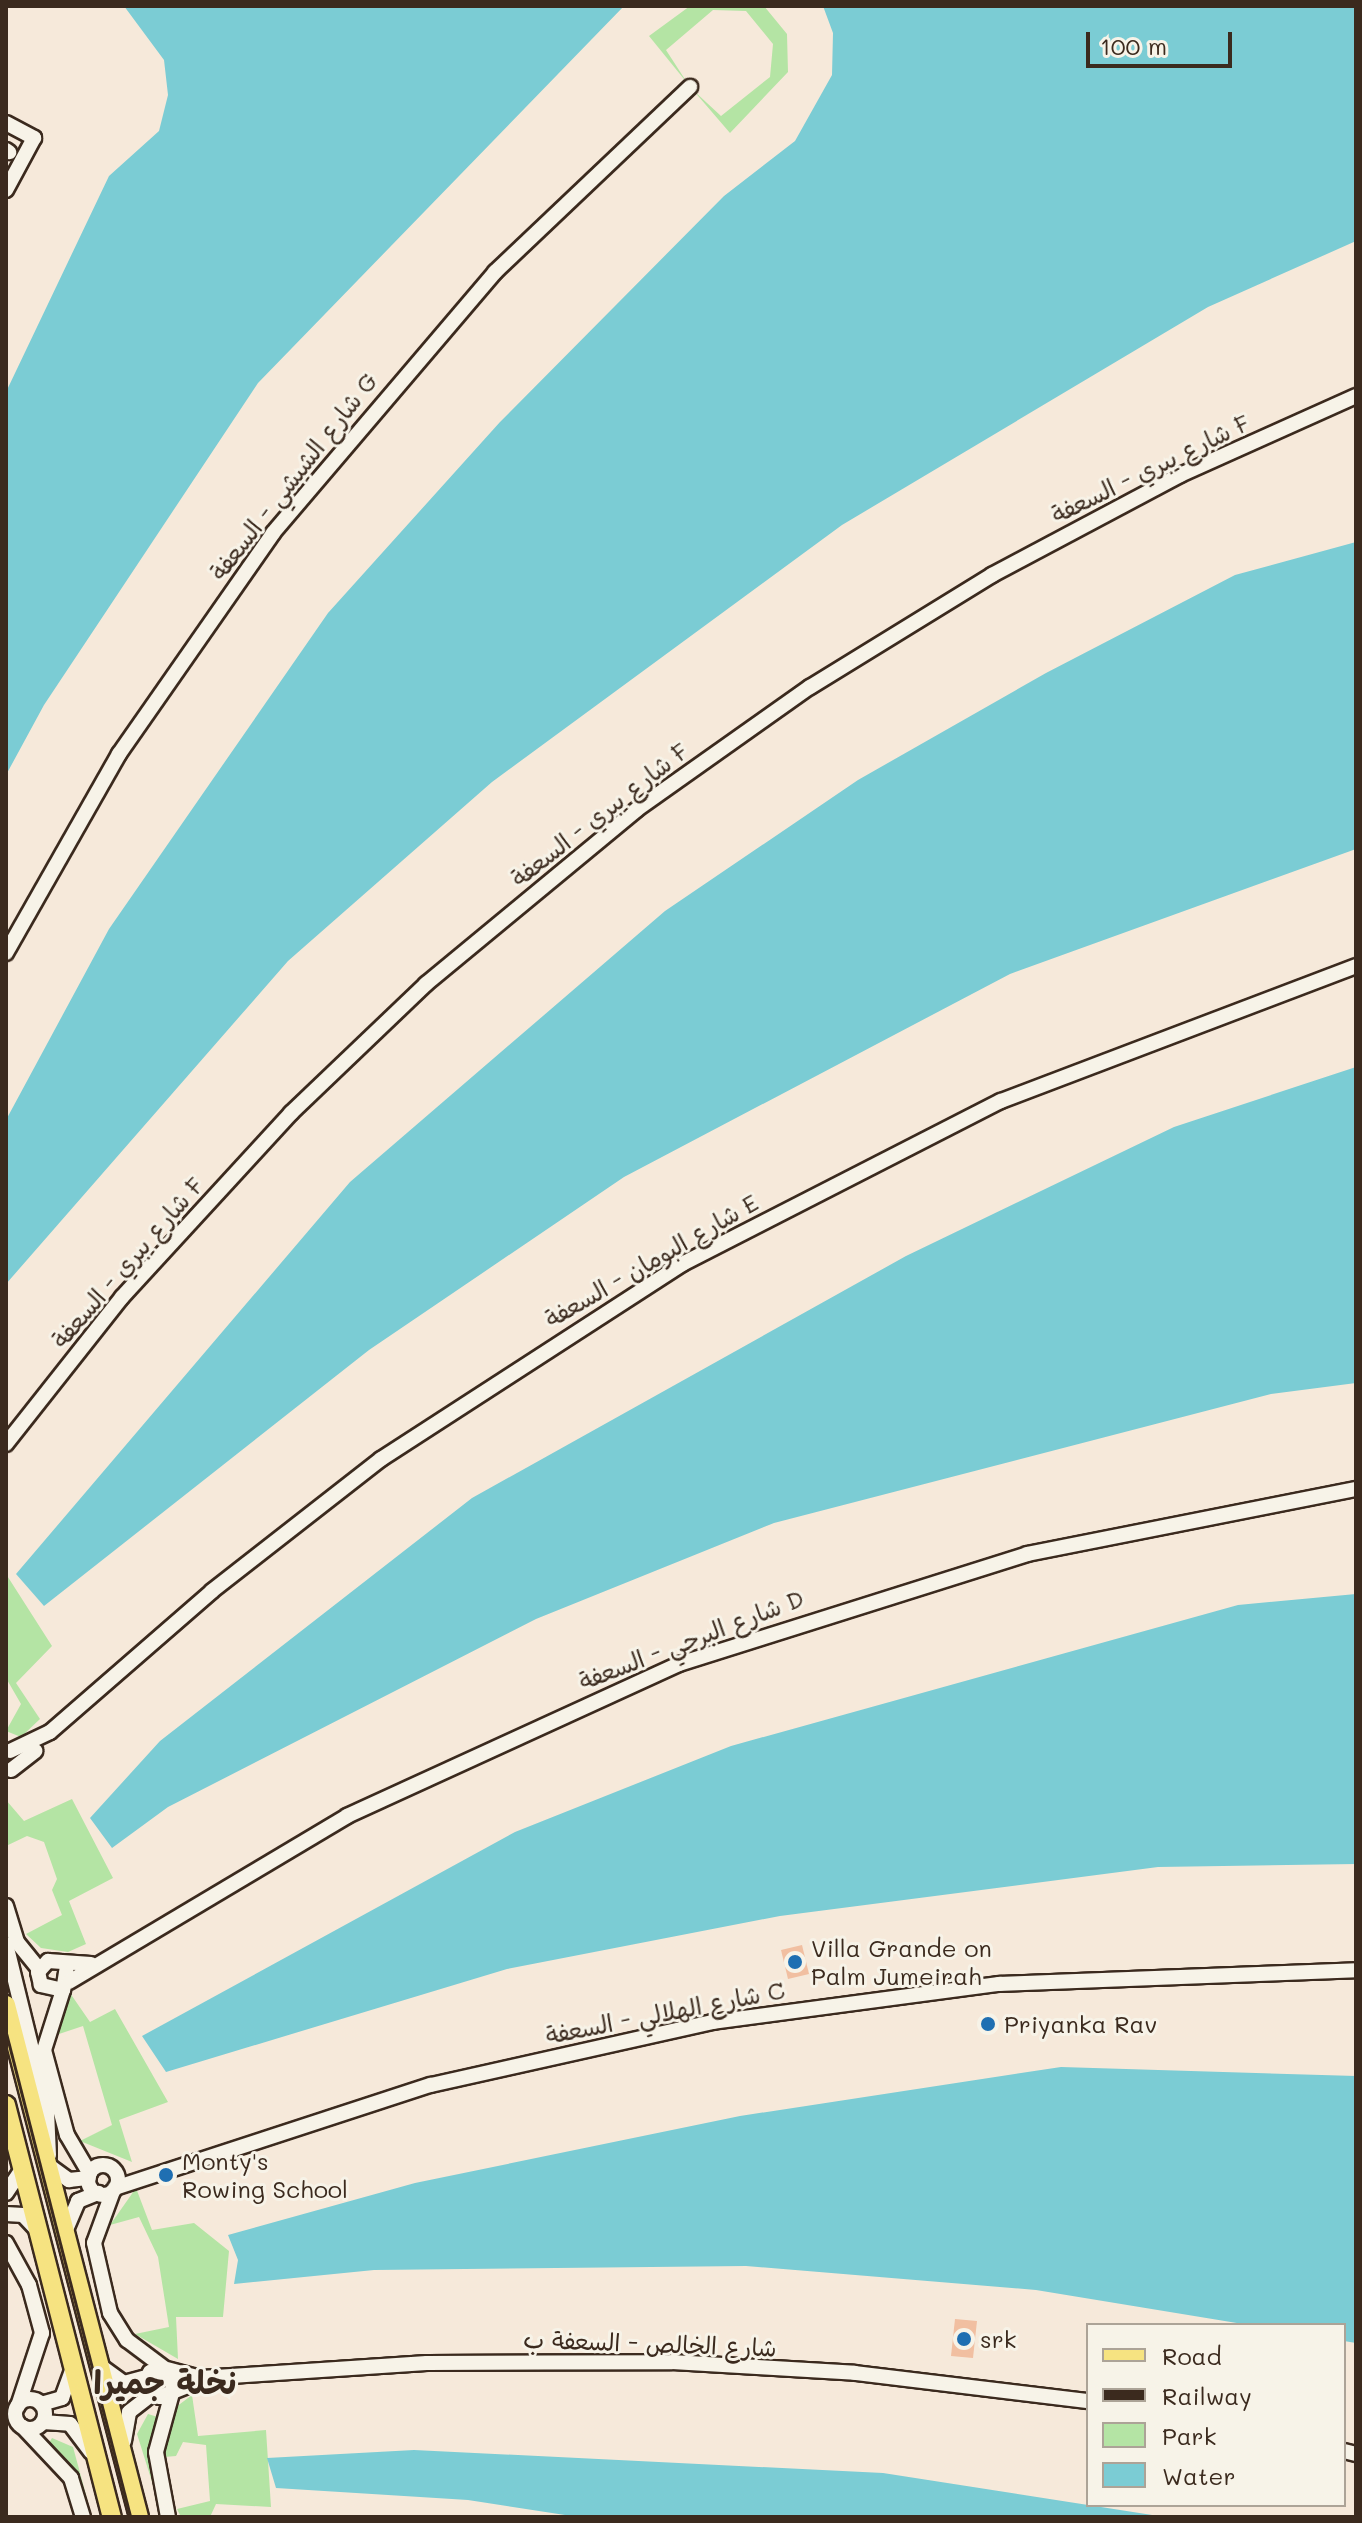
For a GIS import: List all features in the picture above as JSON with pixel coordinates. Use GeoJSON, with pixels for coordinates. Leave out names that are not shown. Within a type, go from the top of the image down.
{"type":"FeatureCollection","features":[{"type":"Feature","properties":{"kind":"main road"},"geometry":{"type":"LineString","coordinates":[[15,2008],[48,2164],[139,2517]]}},
{"type":"Feature","properties":{"kind":"main road"},"geometry":{"type":"LineString","coordinates":[[6,2105],[112,2517]]}},
{"type":"Feature","properties":{"kind":"street","name":"شارع الشيشي - السعفة G"},"geometry":{"type":"LineString","coordinates":[[6,953],[127,742],[273,533],[485,282],[690,87]]}},
{"type":"Feature","properties":{"kind":"street"},"geometry":{"type":"LineString","coordinates":[[6,123],[34,138],[6,190]]}},
{"type":"Feature","properties":{"kind":"street","name":"شارع يبري - السعفة F"},"geometry":{"type":"LineString","coordinates":[[6,1444],[122,1297],[291,1113],[426,984],[625,819],[810,687],[992,575],[1180,475],[1356,396]]}},
{"type":"Feature","properties":{"kind":"street","name":"شارع البومان - السعفة E"},"geometry":{"type":"LineString","coordinates":[[9,1772],[50,1732],[223,1581],[370,1467],[682,1264],[1001,1101],[1356,966]]}},
{"type":"Feature","properties":{"kind":"street","name":"شارع البرحي - السعفة D"},"geometry":{"type":"LineString","coordinates":[[50,1980],[91,1964],[401,1788],[707,1654],[1027,1554],[1356,1489]]}},
{"type":"Feature","properties":{"kind":"street","name":"شارع البومان - السعفة E"},"geometry":{"type":"LineString","coordinates":[[8,1749],[50,1732]]}},
{"type":"Feature","properties":{"kind":"street"},"geometry":{"type":"LineString","coordinates":[[8,1749],[9,1772]]}},
{"type":"Feature","properties":{"kind":"street"},"geometry":{"type":"LineString","coordinates":[[6,1906],[14,1946],[15,2008]]}},
{"type":"Feature","properties":{"kind":"street"},"geometry":{"type":"LineString","coordinates":[[14,1946],[50,1980],[51,2017],[44,2050],[74,2150],[107,2192]]}},
{"type":"Feature","properties":{"kind":"street","name":"شارع البرحي - السعفة D"},"geometry":{"type":"LineString","coordinates":[[15,2008],[67,1966],[91,1964]]}},
{"type":"Feature","properties":{"kind":"street"},"geometry":{"type":"LineString","coordinates":[[12,1969],[50,1980]]}},
{"type":"Feature","properties":{"kind":"street","name":"شارع الهلالي - السعفة C"},"geometry":{"type":"LineString","coordinates":[[65,2232],[78,2201],[142,2176],[431,2085],[755,2015],[1071,1978],[1356,1970]]}},
{"type":"Feature","properties":{"kind":"street"},"geometry":{"type":"LineString","coordinates":[[6,2135],[21,2166],[6,2193]]}},
{"type":"Feature","properties":{"kind":"street","name":"شارع الهلالي - السعفة C"},"geometry":{"type":"LineString","coordinates":[[48,2164],[69,2180],[114,2170],[142,2176]]}},
{"type":"Feature","properties":{"kind":"street"},"geometry":{"type":"LineString","coordinates":[[114,2170],[94,2249],[110,2313],[132,2345],[167,2418]]}},
{"type":"Feature","properties":{"kind":"street"},"geometry":{"type":"LineString","coordinates":[[6,2214],[23,2215],[39,2232]]}},
{"type":"Feature","properties":{"kind":"street"},"geometry":{"type":"LineString","coordinates":[[6,2244],[41,2326],[31,2377],[11,2417]]}},
{"type":"Feature","properties":{"kind":"street"},"geometry":{"type":"LineString","coordinates":[[132,2345],[165,2368],[172,2392],[156,2458],[168,2517]]}},
{"type":"Feature","properties":{"kind":"street","name":"شارع الخالص - السعفة ب"},"geometry":{"type":"LineString","coordinates":[[154,2395],[210,2378],[427,2363],[672,2362],[855,2373],[1086,2401]]}},
{"type":"Feature","properties":{"kind":"street"},"geometry":{"type":"LineString","coordinates":[[99,2365],[124,2383],[165,2368]]}},
{"type":"Feature","properties":{"kind":"street"},"geometry":{"type":"LineString","coordinates":[[11,2417],[37,2402],[62,2398],[73,2368]]}},
{"type":"Feature","properties":{"kind":"street","name":"شارع الخالص - السعفة ب"},"geometry":{"type":"LineString","coordinates":[[165,2368],[210,2378]]}},
{"type":"Feature","properties":{"kind":"street"},"geometry":{"type":"LineString","coordinates":[[31,2377],[41,2424],[41,2451]]}},
{"type":"Feature","properties":{"kind":"street"},"geometry":{"type":"LineString","coordinates":[[123,2457],[127,2416],[154,2395]]}},
{"type":"Feature","properties":{"kind":"street"},"geometry":{"type":"LineString","coordinates":[[11,2417],[41,2451],[71,2478],[83,2517]]}},
{"type":"Feature","properties":{"kind":"street"},"geometry":{"type":"LineString","coordinates":[[23,2427],[70,2424],[98,2463]]}},
{"type":"Feature","properties":{"kind":"green space"},"geometry":{"type":"Polygon","coordinates":[[[690,6],[764,6],[787,34],[788,72],[730,133],[693,90],[721,116],[770,77],[773,44],[746,11],[713,10],[666,50],[688,84],[649,36],[690,6]]]}},
{"type":"Feature","properties":{"kind":"green space"},"geometry":{"type":"Polygon","coordinates":[[[6,1574],[52,1646],[16,1683],[40,1719],[21,1737],[6,1731],[21,1704],[6,1678],[6,1574]]]}},
{"type":"Feature","properties":{"kind":"green space"},"geometry":{"type":"Polygon","coordinates":[[[72,1799],[113,1878],[69,1901],[86,1944],[68,1952],[41,1948],[26,1934],[62,1915],[52,1890],[57,1879],[44,1842],[27,1836],[6,1846],[6,1800],[24,1821],[72,1799]]]}},
{"type":"Feature","properties":{"kind":"green space"},"geometry":{"type":"Polygon","coordinates":[[[70,1993],[90,2022],[115,2009],[168,2102],[119,2120],[132,2162],[80,2141],[112,2125],[83,2026],[53,2036],[70,1993]]]}},
{"type":"Feature","properties":{"kind":"green space"},"geometry":{"type":"Polygon","coordinates":[[[136,2188],[152,2230],[194,2223],[229,2251],[223,2317],[176,2317],[178,2359],[135,2334],[169,2327],[158,2257],[139,2217],[110,2225],[136,2188]]]}},
{"type":"Feature","properties":{"kind":"green space"},"geometry":{"type":"Polygon","coordinates":[[[192,2395],[198,2436],[266,2430],[271,2507],[216,2504],[210,2517],[180,2515],[177,2509],[210,2501],[206,2445],[183,2442],[176,2456],[164,2457],[176,2407],[192,2395]]]}},
{"type":"Feature","properties":{"kind":"green space"},"geometry":{"type":"Polygon","coordinates":[[[148,2414],[161,2418],[152,2470],[163,2517],[137,2434],[148,2414]]]}},
{"type":"Feature","properties":{"kind":"green space"},"geometry":{"type":"Polygon","coordinates":[[[52,2438],[73,2447],[92,2517],[46,2448],[52,2438]]]}},
{"type":"Feature","properties":{"kind":"water"},"geometry":{"type":"Polygon","coordinates":[[[124,6],[624,6],[258,383],[44,705],[6,775],[6,392],[109,176],[159,131],[168,95],[164,60],[124,6]]]}},
{"type":"Feature","properties":{"kind":"water"},"geometry":{"type":"Polygon","coordinates":[[[823,6],[1356,6],[1356,241],[1208,307],[842,525],[492,782],[288,961],[6,1284],[6,1120],[109,929],[328,613],[500,422],[724,196],[795,141],[832,75],[833,33],[823,6]]]}},
{"type":"Feature","properties":{"kind":"water"},"geometry":{"type":"Polygon","coordinates":[[[1356,542],[1356,849],[1010,974],[624,1177],[369,1350],[44,1606],[16,1574],[350,1182],[665,911],[858,780],[1046,673],[1235,575],[1356,542]]]}},
{"type":"Feature","properties":{"kind":"water"},"geometry":{"type":"Polygon","coordinates":[[[1356,1067],[1356,1383],[1271,1394],[774,1523],[536,1619],[168,1807],[112,1848],[90,1818],[160,1741],[472,1498],[906,1256],[1174,1127],[1356,1067]]]}},
{"type":"Feature","properties":{"kind":"water"},"geometry":{"type":"Polygon","coordinates":[[[1356,1594],[1356,1864],[1158,1867],[780,1916],[507,1969],[166,2072],[142,2036],[515,1832],[731,1746],[1238,1605],[1356,1594]]]}},
{"type":"Feature","properties":{"kind":"water"},"geometry":{"type":"Polygon","coordinates":[[[1061,2067],[1356,2076],[1356,2343],[1346,2341],[1346,2323],[1237,2323],[1036,2290],[746,2266],[374,2270],[234,2284],[238,2260],[228,2235],[415,2183],[740,2116],[1061,2067]]]}},
{"type":"Feature","properties":{"kind":"water"},"geometry":{"type":"Polygon","coordinates":[[[414,2450],[883,2473],[1165,2517],[578,2517],[468,2500],[276,2488],[267,2458],[414,2450]]]}},
{"type":"Feature","properties":{"kind":"building","name":"Villa Grande on Palm Jumeirah"},"geometry":{"type":"Polygon","coordinates":[[[802,1945],[809,1974],[788,1979],[781,1950],[802,1945]]]}},
{"type":"Feature","properties":{"kind":"building","name":"srk"},"geometry":{"type":"Polygon","coordinates":[[[955,2319],[977,2321],[973,2358],[951,2356],[955,2319]]]}},
{"type":"Feature","properties":{"kind":"railway"},"geometry":{"type":"LineString","coordinates":[[6,2033],[130,2517]]}},
{"type":"Feature","properties":{"kind":"place","name":"Villa Grande on Palm Jumeirah"},"geometry":{"type":"Point","coordinates":[795,1962]}},
{"type":"Feature","properties":{"kind":"place","name":"Priyanka Rav"},"geometry":{"type":"Point","coordinates":[988,2024]}},
{"type":"Feature","properties":{"kind":"place","name":"Monty's Rowing School"},"geometry":{"type":"Point","coordinates":[166,2175]}},
{"type":"Feature","properties":{"kind":"place","name":"srk"},"geometry":{"type":"Point","coordinates":[964,2339]}},
{"type":"Feature","properties":{"kind":"district","name":"نخلة جميرا"},"geometry":{"type":"Point","coordinates":[165,2381]}}]}
